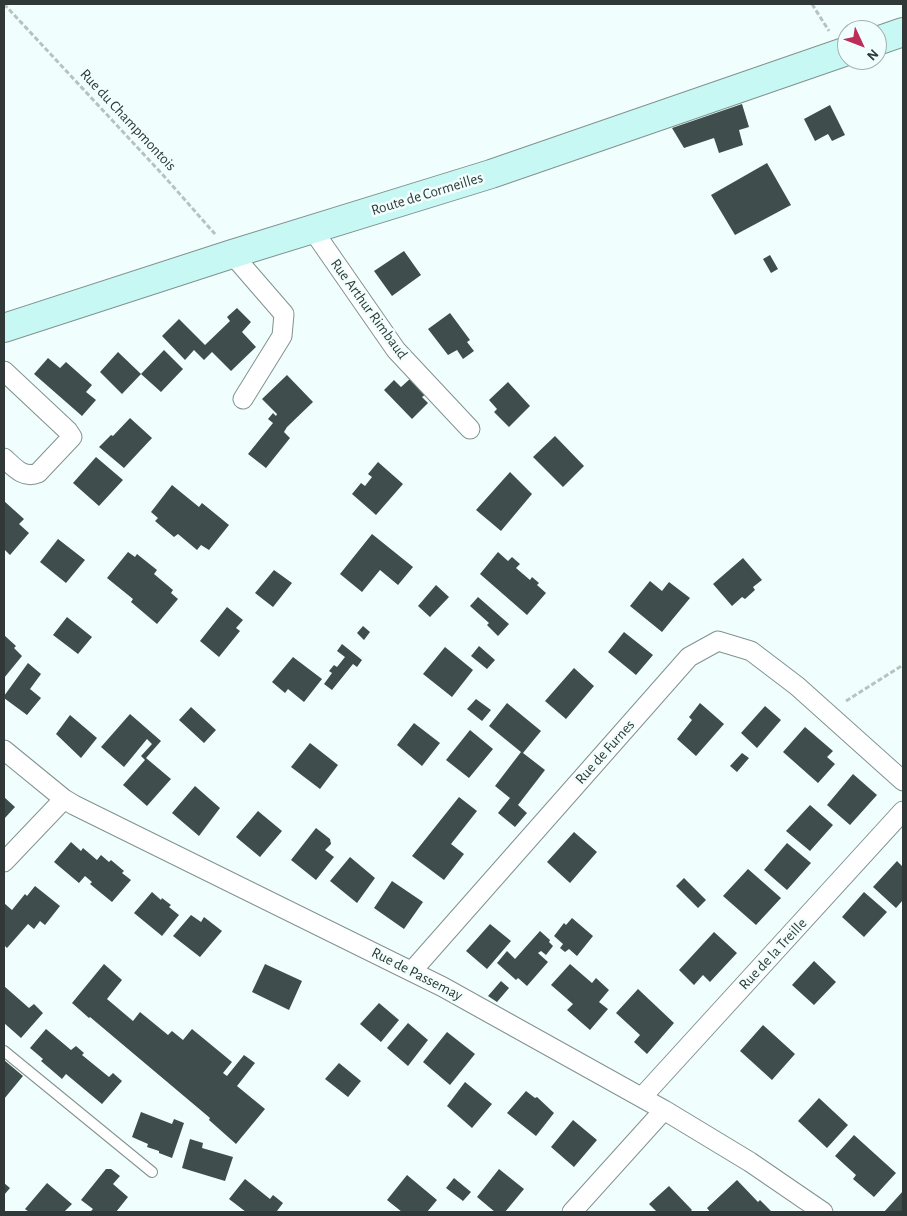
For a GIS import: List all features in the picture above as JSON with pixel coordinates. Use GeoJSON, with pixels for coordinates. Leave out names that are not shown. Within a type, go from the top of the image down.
{"type":"FeatureCollection","features":[{"type":"Feature","properties":{"kind":"main road"},"geometry":{"type":"LineString","coordinates":[[887,38],[903,32]]}},
{"type":"Feature","properties":{"kind":"main road","name":"Route de Cormeilles"},"geometry":{"type":"LineString","coordinates":[[4,328],[232,254],[491,174],[837,54]]}},
{"type":"Feature","properties":{"kind":"street","name":"Rue Arthur Rimbaud"},"geometry":{"type":"LineString","coordinates":[[312,229],[396,350],[470,429]]}},
{"type":"Feature","properties":{"kind":"street"},"geometry":{"type":"LineString","coordinates":[[232,254],[284,314],[282,336],[243,399]]}},
{"type":"Feature","properties":{"kind":"street"},"geometry":{"type":"LineString","coordinates":[[4,371],[68,431],[72,437],[38,473],[32,476],[24,475],[4,458]]}},
{"type":"Feature","properties":{"kind":"street","name":"Rue de Furnes"},"geometry":{"type":"LineString","coordinates":[[412,971],[690,658],[718,641],[751,651],[797,686],[826,713]]}},
{"type":"Feature","properties":{"kind":"street"},"geometry":{"type":"LineString","coordinates":[[826,713],[903,782]]}},
{"type":"Feature","properties":{"kind":"street","name":"Rue de Passemay"},"geometry":{"type":"LineString","coordinates":[[4,750],[64,799],[412,971],[642,1097],[750,1162],[819,1211]]}},
{"type":"Feature","properties":{"kind":"street"},"geometry":{"type":"LineString","coordinates":[[4,862],[64,799]]}},
{"type":"Feature","properties":{"kind":"street","name":"Rue de la Treille"},"geometry":{"type":"LineString","coordinates":[[642,1097],[903,811]]}},
{"type":"Feature","properties":{"kind":"street"},"geometry":{"type":"LineString","coordinates":[[572,1212],[664,1110]]}},
{"type":"Feature","properties":{"kind":"lane"},"geometry":{"type":"LineString","coordinates":[[4,1051],[152,1172]]}},
{"type":"Feature","properties":{"kind":"path","name":"Rue du Champmontois"},"geometry":{"type":"LineString","coordinates":[[4,4],[163,175],[232,254]]}},
{"type":"Feature","properties":{"kind":"path"},"geometry":{"type":"LineString","coordinates":[[826,713],[903,666]]}},
{"type":"Feature","properties":{"kind":"building"},"geometry":{"type":"Polygon","coordinates":[[[742,104],[749,127],[739,130],[743,145],[719,153],[714,138],[684,148],[672,128],[742,104]]]}},
{"type":"Feature","properties":{"kind":"building"},"geometry":{"type":"Polygon","coordinates":[[[830,105],[845,135],[832,141],[828,134],[815,141],[804,119],[830,105]]]}},
{"type":"Feature","properties":{"kind":"building"},"geometry":{"type":"Polygon","coordinates":[[[767,163],[791,205],[735,235],[711,195],[767,163]]]}},
{"type":"Feature","properties":{"kind":"building"},"geometry":{"type":"Polygon","coordinates":[[[404,251],[421,275],[392,296],[374,271],[404,251]]]}},
{"type":"Feature","properties":{"kind":"building"},"geometry":{"type":"Polygon","coordinates":[[[770,255],[778,269],[771,273],[763,259],[770,255]]]}},
{"type":"Feature","properties":{"kind":"building"},"geometry":{"type":"Polygon","coordinates":[[[237,308],[251,322],[242,332],[256,347],[231,371],[212,352],[204,360],[194,350],[185,360],[162,336],[179,319],[205,345],[230,321],[227,317],[237,308]]]}},
{"type":"Feature","properties":{"kind":"building"},"geometry":{"type":"Polygon","coordinates":[[[450,313],[470,340],[467,342],[474,351],[463,359],[457,350],[448,355],[428,329],[450,313]]]}},
{"type":"Feature","properties":{"kind":"building"},"geometry":{"type":"Polygon","coordinates":[[[164,350],[183,369],[161,392],[141,374],[164,350]]]}},
{"type":"Feature","properties":{"kind":"building"},"geometry":{"type":"Polygon","coordinates":[[[118,352],[141,374],[122,394],[100,372],[118,352]]]}},
{"type":"Feature","properties":{"kind":"building"},"geometry":{"type":"Polygon","coordinates":[[[48,358],[60,368],[66,362],[92,385],[86,392],[96,400],[82,416],[34,374],[48,358]]]}},
{"type":"Feature","properties":{"kind":"building"},"geometry":{"type":"Polygon","coordinates":[[[287,375],[313,402],[287,427],[284,432],[290,438],[266,468],[248,454],[273,423],[268,419],[273,413],[276,416],[277,414],[262,399],[287,375]]]}},
{"type":"Feature","properties":{"kind":"building"},"geometry":{"type":"Polygon","coordinates":[[[411,378],[426,394],[422,397],[428,403],[412,419],[384,390],[394,380],[401,387],[411,378]]]}},
{"type":"Feature","properties":{"kind":"building"},"geometry":{"type":"Polygon","coordinates":[[[508,382],[530,406],[509,427],[494,412],[497,409],[489,400],[508,382]]]}},
{"type":"Feature","properties":{"kind":"building"},"geometry":{"type":"Polygon","coordinates":[[[130,418],[152,438],[124,468],[99,447],[111,435],[113,436],[130,418]]]}},
{"type":"Feature","properties":{"kind":"building"},"geometry":{"type":"Polygon","coordinates":[[[555,436],[584,466],[563,487],[533,457],[555,436]]]}},
{"type":"Feature","properties":{"kind":"building"},"geometry":{"type":"Polygon","coordinates":[[[96,457],[123,480],[99,506],[73,483],[96,457]]]}},
{"type":"Feature","properties":{"kind":"building"},"geometry":{"type":"Polygon","coordinates":[[[378,462],[403,484],[376,515],[352,494],[361,483],[365,486],[372,477],[368,474],[378,462]]]}},
{"type":"Feature","properties":{"kind":"building"},"geometry":{"type":"Polygon","coordinates":[[[510,472],[532,494],[501,531],[476,510],[510,472]]]}},
{"type":"Feature","properties":{"kind":"building"},"geometry":{"type":"Polygon","coordinates":[[[172,485],[199,507],[202,503],[229,525],[209,550],[201,545],[197,550],[178,534],[174,537],[155,521],[158,518],[151,512],[172,485]]]}},
{"type":"Feature","properties":{"kind":"building"},"geometry":{"type":"Polygon","coordinates":[[[4,501],[24,519],[19,524],[29,533],[10,555],[4,549],[4,501]]]}},
{"type":"Feature","properties":{"kind":"building"},"geometry":{"type":"Polygon","coordinates":[[[372,534],[413,567],[398,585],[380,570],[362,592],[340,574],[372,534]]]}},
{"type":"Feature","properties":{"kind":"building"},"geometry":{"type":"Polygon","coordinates":[[[58,539],[85,560],[66,583],[40,562],[58,539]]]}},
{"type":"Feature","properties":{"kind":"building"},"geometry":{"type":"Polygon","coordinates":[[[128,552],[135,557],[137,554],[157,570],[154,574],[173,590],[171,593],[178,599],[157,624],[131,602],[133,599],[107,578],[128,552]]]}},
{"type":"Feature","properties":{"kind":"building"},"geometry":{"type":"Polygon","coordinates":[[[498,552],[508,561],[512,557],[520,564],[516,568],[530,580],[532,577],[539,583],[537,585],[546,593],[527,615],[480,574],[498,552]]]}},
{"type":"Feature","properties":{"kind":"building"},"geometry":{"type":"Polygon","coordinates":[[[743,558],[762,580],[753,587],[755,590],[745,599],[742,597],[732,606],[713,584],[743,558]]]}},
{"type":"Feature","properties":{"kind":"building"},"geometry":{"type":"Polygon","coordinates":[[[274,570],[292,583],[273,607],[255,593],[274,570]]]}},
{"type":"Feature","properties":{"kind":"building"},"geometry":{"type":"Polygon","coordinates":[[[650,581],[662,591],[669,582],[690,598],[662,632],[630,606],[650,581]]]}},
{"type":"Feature","properties":{"kind":"building"},"geometry":{"type":"Polygon","coordinates":[[[436,585],[449,597],[430,617],[418,606],[436,585]]]}},
{"type":"Feature","properties":{"kind":"building"},"geometry":{"type":"Polygon","coordinates":[[[478,597],[509,624],[498,636],[487,625],[489,623],[470,606],[478,597]]]}},
{"type":"Feature","properties":{"kind":"building"},"geometry":{"type":"Polygon","coordinates":[[[227,607],[243,620],[236,628],[240,631],[219,657],[200,641],[227,607]]]}},
{"type":"Feature","properties":{"kind":"building"},"geometry":{"type":"Polygon","coordinates":[[[67,617],[92,637],[78,654],[53,635],[67,617]]]}},
{"type":"Feature","properties":{"kind":"building"},"geometry":{"type":"Polygon","coordinates":[[[363,626],[370,632],[364,640],[357,633],[363,626]]]}},
{"type":"Feature","properties":{"kind":"building"},"geometry":{"type":"Polygon","coordinates":[[[624,632],[653,655],[636,675],[608,652],[624,632]]]}},
{"type":"Feature","properties":{"kind":"building"},"geometry":{"type":"Polygon","coordinates":[[[4,635],[16,646],[14,648],[22,656],[4,678],[4,635]]]}},
{"type":"Feature","properties":{"kind":"building"},"geometry":{"type":"Polygon","coordinates":[[[342,644],[362,660],[357,667],[353,664],[332,690],[324,684],[332,673],[329,671],[334,665],[337,667],[345,657],[337,651],[342,644]]]}},
{"type":"Feature","properties":{"kind":"building"},"geometry":{"type":"Polygon","coordinates":[[[479,646],[495,660],[487,669],[471,656],[479,646]]]}},
{"type":"Feature","properties":{"kind":"building"},"geometry":{"type":"Polygon","coordinates":[[[445,647],[473,670],[452,697],[423,674],[445,647]]]}},
{"type":"Feature","properties":{"kind":"building"},"geometry":{"type":"Polygon","coordinates":[[[293,657],[322,679],[304,702],[288,689],[285,693],[272,682],[293,657]]]}},
{"type":"Feature","properties":{"kind":"building"},"geometry":{"type":"Polygon","coordinates":[[[28,663],[41,674],[30,689],[41,698],[27,715],[4,698],[4,696],[28,663]]]}},
{"type":"Feature","properties":{"kind":"building"},"geometry":{"type":"Polygon","coordinates":[[[574,668],[594,686],[566,719],[545,701],[574,668]]]}},
{"type":"Feature","properties":{"kind":"building"},"geometry":{"type":"Polygon","coordinates":[[[476,699],[491,710],[482,721],[467,709],[476,699]]]}},
{"type":"Feature","properties":{"kind":"building"},"geometry":{"type":"Polygon","coordinates":[[[507,703],[541,731],[523,753],[545,770],[518,805],[527,813],[515,827],[498,813],[510,798],[495,786],[521,752],[489,726],[507,703]]]}},
{"type":"Feature","properties":{"kind":"building"},"geometry":{"type":"Polygon","coordinates":[[[700,703],[724,724],[696,756],[677,739],[692,720],[689,717],[700,703]]]}},
{"type":"Feature","properties":{"kind":"building"},"geometry":{"type":"Polygon","coordinates":[[[765,706],[781,720],[757,748],[741,733],[765,706]]]}},
{"type":"Feature","properties":{"kind":"building"},"geometry":{"type":"Polygon","coordinates":[[[191,707],[216,730],[204,743],[179,720],[191,707]]]}},
{"type":"Feature","properties":{"kind":"building"},"geometry":{"type":"Polygon","coordinates":[[[130,714],[161,741],[146,758],[171,779],[147,806],[123,785],[145,760],[141,756],[152,744],[147,739],[124,767],[101,747],[130,714]]]}},
{"type":"Feature","properties":{"kind":"building"},"geometry":{"type":"Polygon","coordinates":[[[70,715],[97,738],[81,758],[56,734],[70,715]]]}},
{"type":"Feature","properties":{"kind":"building"},"geometry":{"type":"Polygon","coordinates":[[[414,723],[440,743],[422,766],[397,745],[414,723]]]}},
{"type":"Feature","properties":{"kind":"building"},"geometry":{"type":"Polygon","coordinates":[[[805,727],[833,751],[827,757],[835,764],[818,783],[783,752],[805,727]]]}},
{"type":"Feature","properties":{"kind":"building"},"geometry":{"type":"Polygon","coordinates":[[[470,730],[493,749],[469,778],[446,760],[470,730]]]}},
{"type":"Feature","properties":{"kind":"building"},"geometry":{"type":"Polygon","coordinates":[[[310,743],[338,765],[320,789],[291,767],[310,743]]]}},
{"type":"Feature","properties":{"kind":"building"},"geometry":{"type":"Polygon","coordinates":[[[742,753],[749,758],[737,772],[730,766],[742,753]]]}},
{"type":"Feature","properties":{"kind":"building"},"geometry":{"type":"Polygon","coordinates":[[[853,774],[877,795],[850,825],[827,805],[853,774]]]}},
{"type":"Feature","properties":{"kind":"building"},"geometry":{"type":"Polygon","coordinates":[[[195,786],[220,808],[199,836],[172,813],[195,786]]]}},
{"type":"Feature","properties":{"kind":"building"},"geometry":{"type":"Polygon","coordinates":[[[4,797],[15,807],[4,819],[4,797]]]}},
{"type":"Feature","properties":{"kind":"building"},"geometry":{"type":"Polygon","coordinates":[[[459,797],[477,811],[451,844],[464,854],[444,880],[412,856],[459,797]]]}},
{"type":"Feature","properties":{"kind":"building"},"geometry":{"type":"Polygon","coordinates":[[[810,805],[833,825],[810,851],[786,831],[810,805]]]}},
{"type":"Feature","properties":{"kind":"building"},"geometry":{"type":"Polygon","coordinates":[[[258,811],[282,831],[260,857],[236,837],[258,811]]]}},
{"type":"Feature","properties":{"kind":"building"},"geometry":{"type":"Polygon","coordinates":[[[316,828],[330,839],[331,844],[325,850],[334,857],[316,880],[291,860],[316,828]]]}},
{"type":"Feature","properties":{"kind":"building"},"geometry":{"type":"Polygon","coordinates":[[[574,832],[597,852],[570,883],[547,862],[574,832]]]}},
{"type":"Feature","properties":{"kind":"building"},"geometry":{"type":"Polygon","coordinates":[[[71,842],[81,851],[83,848],[97,860],[101,855],[109,862],[111,860],[131,880],[112,902],[90,884],[92,882],[85,876],[79,883],[54,862],[71,842]]]}},
{"type":"Feature","properties":{"kind":"building"},"geometry":{"type":"Polygon","coordinates":[[[787,843],[811,863],[787,890],[764,870],[787,843]]]}},
{"type":"Feature","properties":{"kind":"building"},"geometry":{"type":"Polygon","coordinates":[[[350,857],[375,878],[357,903],[330,881],[350,857]]]}},
{"type":"Feature","properties":{"kind":"building"},"geometry":{"type":"Polygon","coordinates":[[[897,861],[903,867],[903,900],[896,908],[873,887],[897,861]]]}},
{"type":"Feature","properties":{"kind":"building"},"geometry":{"type":"Polygon","coordinates":[[[748,869],[781,898],[756,925],[723,896],[748,869]]]}},
{"type":"Feature","properties":{"kind":"building"},"geometry":{"type":"Polygon","coordinates":[[[684,878],[706,900],[698,908],[676,886],[684,878]]]}},
{"type":"Feature","properties":{"kind":"building"},"geometry":{"type":"Polygon","coordinates":[[[392,881],[423,902],[404,929],[374,908],[392,881]]]}},
{"type":"Feature","properties":{"kind":"building"},"geometry":{"type":"Polygon","coordinates":[[[35,886],[60,906],[45,925],[40,921],[34,929],[28,924],[7,948],[4,945],[4,903],[12,910],[25,894],[27,896],[35,886]]]}},
{"type":"Feature","properties":{"kind":"building"},"geometry":{"type":"Polygon","coordinates":[[[152,892],[161,900],[162,898],[171,905],[169,907],[179,915],[162,936],[134,913],[152,892]]]}},
{"type":"Feature","properties":{"kind":"building"},"geometry":{"type":"Polygon","coordinates":[[[864,892],[887,912],[864,937],[842,917],[864,892]]]}},
{"type":"Feature","properties":{"kind":"building"},"geometry":{"type":"Polygon","coordinates":[[[191,915],[201,922],[204,917],[222,931],[200,957],[173,936],[191,915]]]}},
{"type":"Feature","properties":{"kind":"building"},"geometry":{"type":"Polygon","coordinates":[[[572,918],[593,936],[577,956],[569,949],[565,952],[560,948],[563,944],[554,936],[564,923],[566,925],[572,918]]]}},
{"type":"Feature","properties":{"kind":"building"},"geometry":{"type":"Polygon","coordinates":[[[490,924],[511,941],[487,969],[466,951],[490,924]]]}},
{"type":"Feature","properties":{"kind":"building"},"geometry":{"type":"Polygon","coordinates":[[[540,931],[550,940],[549,942],[553,946],[546,955],[541,951],[538,953],[548,962],[527,986],[518,978],[516,980],[497,963],[507,951],[515,959],[540,931]]]}},
{"type":"Feature","properties":{"kind":"building"},"geometry":{"type":"Polygon","coordinates":[[[714,932],[737,953],[710,982],[703,975],[694,985],[679,970],[714,932]]]}},
{"type":"Feature","properties":{"kind":"building"},"geometry":{"type":"Polygon","coordinates":[[[814,961],[836,982],[814,1005],[792,985],[814,961]]]}},
{"type":"Feature","properties":{"kind":"building"},"geometry":{"type":"Polygon","coordinates":[[[104,964],[122,980],[107,999],[133,1021],[140,1012],[168,1035],[172,1031],[183,1040],[192,1029],[232,1062],[223,1073],[227,1076],[244,1055],[255,1063],[237,1086],[265,1109],[236,1144],[209,1120],[210,1118],[72,1003],[104,964]]]}},
{"type":"Feature","properties":{"kind":"building"},"geometry":{"type":"Polygon","coordinates":[[[265,964],[302,981],[289,1010],[252,992],[265,964]]]}},
{"type":"Feature","properties":{"kind":"building"},"geometry":{"type":"Polygon","coordinates":[[[570,964],[592,983],[596,978],[609,990],[599,1002],[608,1009],[590,1030],[567,1010],[573,1004],[551,985],[570,964]]]}},
{"type":"Feature","properties":{"kind":"building"},"geometry":{"type":"Polygon","coordinates":[[[501,981],[509,988],[497,1002],[488,996],[501,981]]]}},
{"type":"Feature","properties":{"kind":"building"},"geometry":{"type":"Polygon","coordinates":[[[4,986],[29,1008],[34,1004],[43,1013],[21,1038],[4,1023],[4,986]]]}},
{"type":"Feature","properties":{"kind":"building"},"geometry":{"type":"Polygon","coordinates":[[[638,989],[674,1023],[647,1054],[634,1042],[640,1035],[616,1013],[638,989]]]}},
{"type":"Feature","properties":{"kind":"building"},"geometry":{"type":"Polygon","coordinates":[[[379,1003],[399,1020],[381,1042],[360,1024],[379,1003]]]}},
{"type":"Feature","properties":{"kind":"building"},"geometry":{"type":"Polygon","coordinates":[[[408,1023],[428,1040],[408,1066],[387,1048],[408,1023]]]}},
{"type":"Feature","properties":{"kind":"building"},"geometry":{"type":"Polygon","coordinates":[[[763,1025],[795,1054],[772,1080],[740,1051],[763,1025]]]}},
{"type":"Feature","properties":{"kind":"building"},"geometry":{"type":"Polygon","coordinates":[[[46,1029],[71,1050],[76,1046],[84,1053],[82,1055],[109,1077],[113,1073],[122,1081],[102,1104],[66,1074],[62,1079],[41,1061],[43,1059],[30,1048],[46,1029]]]}},
{"type":"Feature","properties":{"kind":"building"},"geometry":{"type":"Polygon","coordinates":[[[447,1032],[475,1054],[450,1085],[423,1062],[447,1032]]]}},
{"type":"Feature","properties":{"kind":"building"},"geometry":{"type":"Polygon","coordinates":[[[4,1060],[23,1076],[4,1099],[4,1060]]]}},
{"type":"Feature","properties":{"kind":"building"},"geometry":{"type":"Polygon","coordinates":[[[339,1063],[361,1081],[348,1097],[325,1079],[339,1063]]]}},
{"type":"Feature","properties":{"kind":"building"},"geometry":{"type":"Polygon","coordinates":[[[465,1082],[492,1104],[472,1128],[447,1106],[465,1082]]]}},
{"type":"Feature","properties":{"kind":"building"},"geometry":{"type":"Polygon","coordinates":[[[526,1091],[535,1098],[537,1097],[554,1113],[536,1136],[507,1113],[526,1091]]]}},
{"type":"Feature","properties":{"kind":"building"},"geometry":{"type":"Polygon","coordinates":[[[819,1098],[848,1125],[827,1148],[798,1121],[819,1098]]]}},
{"type":"Feature","properties":{"kind":"building"},"geometry":{"type":"Polygon","coordinates":[[[141,1112],[172,1124],[174,1119],[184,1123],[172,1158],[147,1147],[148,1144],[132,1137],[141,1112]]]}},
{"type":"Feature","properties":{"kind":"building"},"geometry":{"type":"Polygon","coordinates":[[[573,1120],[597,1140],[574,1167],[551,1147],[573,1120]]]}},
{"type":"Feature","properties":{"kind":"building"},"geometry":{"type":"Polygon","coordinates":[[[854,1135],[896,1173],[874,1197],[853,1179],[856,1175],[835,1156],[854,1135]]]}},
{"type":"Feature","properties":{"kind":"building"},"geometry":{"type":"Polygon","coordinates":[[[190,1139],[203,1143],[202,1148],[233,1157],[225,1181],[182,1168],[190,1139]]]}},
{"type":"Feature","properties":{"kind":"building"},"geometry":{"type":"Polygon","coordinates":[[[106,1169],[111,1169],[120,1176],[113,1184],[128,1197],[116,1212],[90,1212],[93,1209],[81,1200],[106,1169]]]}},
{"type":"Feature","properties":{"kind":"building"},"geometry":{"type":"Polygon","coordinates":[[[499,1169],[524,1189],[505,1212],[495,1212],[477,1197],[499,1169]]]}},
{"type":"Feature","properties":{"kind":"building"},"geometry":{"type":"Polygon","coordinates":[[[407,1175],[437,1200],[427,1212],[402,1212],[387,1200],[407,1175]]]}},
{"type":"Feature","properties":{"kind":"building"},"geometry":{"type":"Polygon","coordinates":[[[454,1178],[471,1192],[463,1201],[446,1188],[454,1178]]]}},
{"type":"Feature","properties":{"kind":"building"},"geometry":{"type":"Polygon","coordinates":[[[245,1179],[270,1199],[273,1195],[283,1203],[277,1211],[279,1212],[246,1212],[229,1199],[245,1179]]]}},
{"type":"Feature","properties":{"kind":"building"},"geometry":{"type":"Polygon","coordinates":[[[737,1180],[758,1202],[760,1200],[772,1212],[710,1212],[707,1208],[737,1180]]]}},
{"type":"Feature","properties":{"kind":"building"},"geometry":{"type":"Polygon","coordinates":[[[4,1183],[10,1188],[4,1195],[4,1183]]]}},
{"type":"Feature","properties":{"kind":"building"},"geometry":{"type":"Polygon","coordinates":[[[47,1183],[72,1204],[64,1212],[29,1212],[25,1209],[47,1183]]]}},
{"type":"Feature","properties":{"kind":"building"},"geometry":{"type":"Polygon","coordinates":[[[669,1186],[692,1210],[690,1212],[657,1212],[649,1204],[669,1186]]]}},
{"type":"Feature","properties":{"kind":"building"},"geometry":{"type":"Polygon","coordinates":[[[903,1191],[903,1212],[884,1212],[903,1191]]]}}]}
